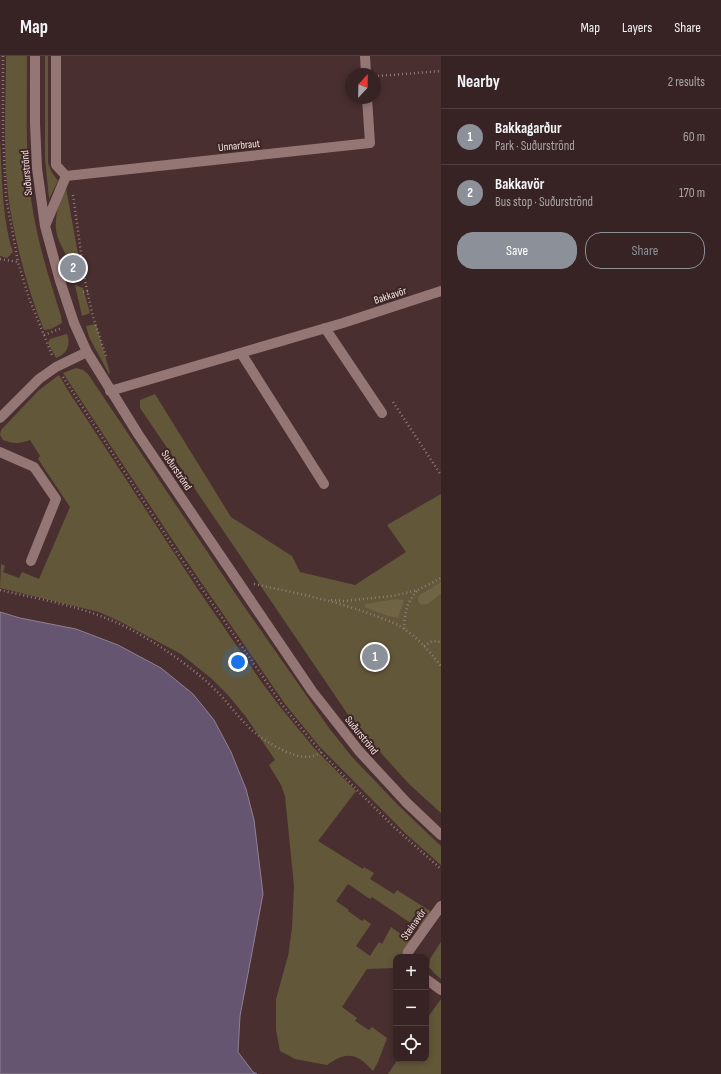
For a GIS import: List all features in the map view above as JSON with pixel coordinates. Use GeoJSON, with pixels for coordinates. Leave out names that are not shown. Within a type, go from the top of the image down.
{"type":"FeatureCollection","features":[{"type":"Feature","properties":{"kind":"street","name":"Suðurströnd"},"geometry":{"type":"LineString","coordinates":[[35,56],[36,168],[45,226],[60,281],[74,323],[87,352],[110,391],[312,691],[354,746],[407,803],[441,835]]}},
{"type":"Feature","properties":{"kind":"street"},"geometry":{"type":"LineString","coordinates":[[45,226],[69,175],[56,165],[56,56]]}},
{"type":"Feature","properties":{"kind":"street"},"geometry":{"type":"LineString","coordinates":[[365,56],[366,68]]}},
{"type":"Feature","properties":{"kind":"street","name":"Unnarbraut"},"geometry":{"type":"LineString","coordinates":[[69,175],[370,143],[367,104]]}},
{"type":"Feature","properties":{"kind":"street","name":"Bakkavör"},"geometry":{"type":"LineString","coordinates":[[110,391],[440,293]]}},
{"type":"Feature","properties":{"kind":"street"},"geometry":{"type":"LineString","coordinates":[[326,328],[382,413]]}},
{"type":"Feature","properties":{"kind":"street"},"geometry":{"type":"LineString","coordinates":[[0,418],[39,379],[56,367],[87,352]]}},
{"type":"Feature","properties":{"kind":"street"},"geometry":{"type":"LineString","coordinates":[[241,353],[324,484]]}},
{"type":"Feature","properties":{"kind":"street"},"geometry":{"type":"LineString","coordinates":[[0,452],[34,467],[56,499],[31,561]]}},
{"type":"Feature","properties":{"kind":"street","name":"Steinavör"},"geometry":{"type":"LineString","coordinates":[[408,954],[441,906]]}},
{"type":"Feature","properties":{"kind":"street"},"geometry":{"type":"LineString","coordinates":[[429,981],[441,990]]}},
{"type":"Feature","properties":{"kind":"path"},"geometry":{"type":"LineString","coordinates":[[3,56],[3,135],[6,197],[18,262],[29,298],[56,367],[178,554],[283,706],[322,752],[394,827],[441,869]]}},
{"type":"Feature","properties":{"kind":"path"},"geometry":{"type":"LineString","coordinates":[[381,76],[441,71]]}},
{"type":"Feature","properties":{"kind":"path"},"geometry":{"type":"LineString","coordinates":[[69,175],[81,259],[93,317],[108,359]]}},
{"type":"Feature","properties":{"kind":"path"},"geometry":{"type":"LineString","coordinates":[[0,259],[18,262]]}},
{"type":"Feature","properties":{"kind":"path"},"geometry":{"type":"LineString","coordinates":[[78,273],[81,259]]}},
{"type":"Feature","properties":{"kind":"path"},"geometry":{"type":"LineString","coordinates":[[83,292],[88,291]]}},
{"type":"Feature","properties":{"kind":"path"},"geometry":{"type":"LineString","coordinates":[[44,335],[64,328]]}},
{"type":"Feature","properties":{"kind":"path"},"geometry":{"type":"LineString","coordinates":[[391,400],[441,475]]}},
{"type":"Feature","properties":{"kind":"path"},"geometry":{"type":"LineString","coordinates":[[251,578],[258,590]]}},
{"type":"Feature","properties":{"kind":"path"},"geometry":{"type":"LineString","coordinates":[[327,600],[344,601],[392,596],[418,590],[441,578]]}},
{"type":"Feature","properties":{"kind":"path"},"geometry":{"type":"LineString","coordinates":[[238,581],[358,608],[392,622],[404,628],[424,646],[441,666]]}},
{"type":"Feature","properties":{"kind":"path"},"geometry":{"type":"LineString","coordinates":[[0,590],[77,608],[116,622],[164,649],[200,676],[222,697],[243,722],[264,740],[300,756],[312,758],[322,752]]}},
{"type":"Feature","properties":{"kind":"path"},"geometry":{"type":"LineString","coordinates":[[404,628],[408,602],[418,590]]}},
{"type":"Feature","properties":{"kind":"path"},"geometry":{"type":"LineString","coordinates":[[424,646],[432,641],[441,642]]}},
{"type":"Feature","properties":{"kind":"shaded area"},"geometry":{"type":"Polygon","coordinates":[[[6,56],[27,56],[27,142],[32,206],[41,249],[62,323],[51,329],[44,330],[33,300],[16,239],[10,208],[5,151],[6,56]]]}},
{"type":"Feature","properties":{"kind":"shaded area"},"geometry":{"type":"Polygon","coordinates":[[[45,56],[48,56],[48,163],[51,171],[58,181],[49,199],[45,158],[45,56]]]}},
{"type":"Feature","properties":{"kind":"shaded area"},"geometry":{"type":"Polygon","coordinates":[[[0,141],[5,211],[9,239],[13,252],[7,258],[0,256],[0,141]]]}},
{"type":"Feature","properties":{"kind":"shaded area"},"geometry":{"type":"Polygon","coordinates":[[[66,188],[79,259],[69,261],[56,232],[57,212],[66,188]]]}},
{"type":"Feature","properties":{"kind":"shaded area"},"geometry":{"type":"Polygon","coordinates":[[[75,285],[83,288],[90,313],[82,316],[75,285]]]}},
{"type":"Feature","properties":{"kind":"shaded area"},"geometry":{"type":"Polygon","coordinates":[[[96,324],[110,373],[109,374],[89,337],[86,326],[96,324]]]}},
{"type":"Feature","properties":{"kind":"shaded area"},"geometry":{"type":"Polygon","coordinates":[[[67,334],[69,342],[67,349],[63,354],[56,358],[48,343],[50,339],[67,334]]]}},
{"type":"Feature","properties":{"kind":"shaded area"},"geometry":{"type":"Polygon","coordinates":[[[76,368],[83,370],[88,374],[241,602],[329,728],[353,758],[400,807],[441,846],[441,865],[406,834],[319,746],[285,704],[181,553],[63,373],[76,368]]]}},
{"type":"Feature","properties":{"kind":"shaded area"},"geometry":{"type":"Polygon","coordinates":[[[59,375],[197,588],[263,684],[315,749],[356,791],[318,841],[363,869],[364,867],[374,873],[370,879],[394,894],[397,890],[435,914],[424,932],[372,897],[370,899],[348,884],[336,901],[362,921],[364,919],[371,924],[356,946],[370,956],[379,942],[382,944],[391,927],[415,944],[409,954],[393,954],[393,968],[367,969],[342,1007],[357,1018],[355,1021],[369,1030],[372,1027],[387,1038],[373,1071],[362,1060],[352,1056],[346,1056],[334,1060],[327,1065],[295,1059],[280,1051],[276,1030],[276,999],[288,956],[292,928],[294,886],[285,796],[281,785],[269,765],[275,760],[246,717],[228,695],[212,679],[181,654],[119,621],[99,612],[0,588],[1,564],[5,566],[3,572],[19,578],[22,572],[39,579],[70,507],[38,459],[40,456],[30,440],[20,443],[13,443],[3,440],[0,435],[1,430],[39,390],[59,375]]]}},
{"type":"Feature","properties":{"kind":"shaded area"},"geometry":{"type":"Polygon","coordinates":[[[155,394],[231,517],[292,556],[300,572],[355,585],[406,552],[387,525],[441,494],[441,813],[409,784],[353,722],[140,408],[140,400],[155,394]]]}},
{"type":"Feature","properties":{"kind":"shaded area"},"geometry":{"type":"Polygon","coordinates":[[[441,582],[441,594],[426,604],[420,604],[418,597],[441,582]]]}},
{"type":"Feature","properties":{"kind":"shaded area"},"geometry":{"type":"Polygon","coordinates":[[[396,599],[404,600],[398,618],[366,608],[365,606],[365,604],[396,599]]]}},
{"type":"Feature","properties":{"kind":"shaded area"},"geometry":{"type":"Polygon","coordinates":[[[0,612],[20,618],[76,629],[118,645],[161,668],[193,694],[214,720],[231,752],[246,789],[254,820],[263,894],[240,1016],[238,1052],[253,1072],[257,1074],[0,1074],[0,612]]]}},
{"type":"Feature","properties":{"kind":"shaded area"},"geometry":{"type":"Polygon","coordinates":[[[441,942],[441,979],[429,967],[430,959],[441,942]]]}},
{"type":"Feature","properties":{"kind":"shaded area"},"geometry":{"type":"Polygon","coordinates":[[[441,999],[441,1074],[388,1074],[396,1062],[429,1062],[429,1016],[441,999]]]}},
{"type":"Feature","properties":{"kind":"place","name":"Bakkavör"},"geometry":{"type":"Point","coordinates":[73,268]}},
{"type":"Feature","properties":{"kind":"place","name":"Bakkagarður"},"geometry":{"type":"Point","coordinates":[375,657]}}]}
